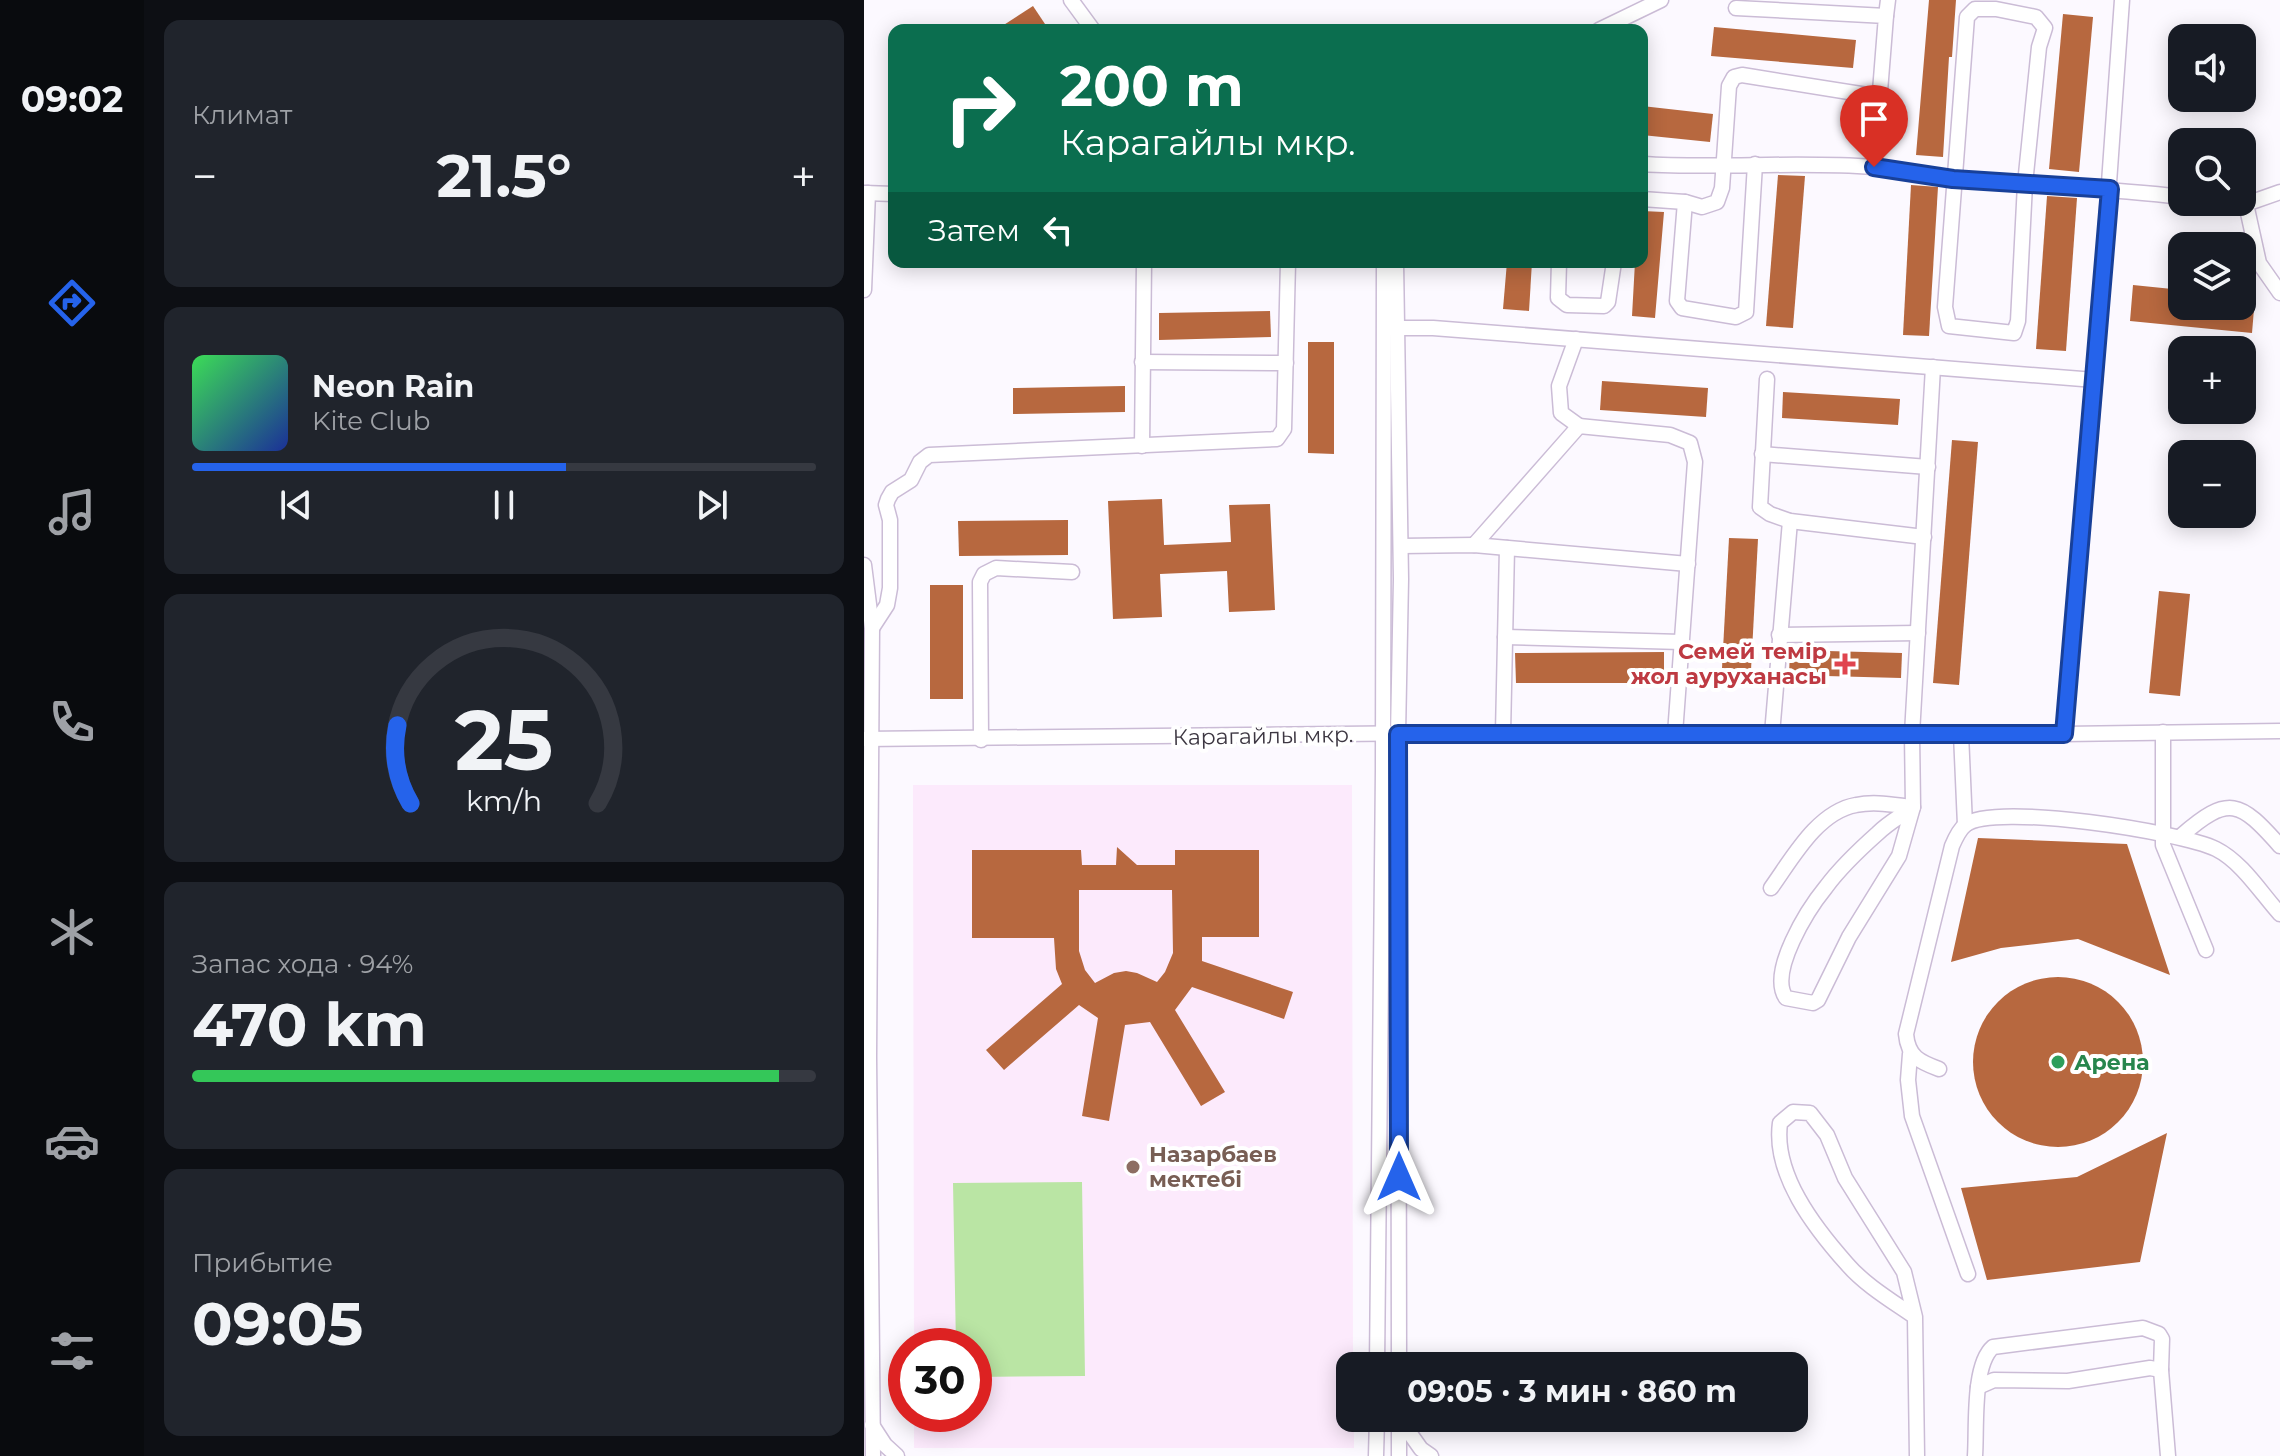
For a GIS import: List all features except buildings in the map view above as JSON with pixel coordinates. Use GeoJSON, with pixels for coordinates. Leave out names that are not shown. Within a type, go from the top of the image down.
{"type":"FeatureCollection","features":[{"type":"Feature","properties":{"kind":"street"},"geometry":{"type":"LineString","coordinates":[[1071,0],[1089,24]]}},
{"type":"Feature","properties":{"kind":"street"},"geometry":{"type":"LineString","coordinates":[[1611,24],[1661,0]]}},
{"type":"Feature","properties":{"kind":"street"},"geometry":{"type":"LineString","coordinates":[[1874,167],[1888,0]]}},
{"type":"Feature","properties":{"kind":"street"},"geometry":{"type":"LineString","coordinates":[[2064,734],[2095,380],[2122,0]]}},
{"type":"Feature","properties":{"kind":"street"},"geometry":{"type":"LineString","coordinates":[[1736,8],[1886,16]]}},
{"type":"Feature","properties":{"kind":"street"},"geometry":{"type":"LineString","coordinates":[[1975,9],[1996,9],[2036,17],[2045,28],[2039,47],[2025,184],[2018,321],[2014,333],[1949,326],[1945,295],[1953,179],[1967,17],[1975,9]]}},
{"type":"Feature","properties":{"kind":"street"},"geometry":{"type":"LineString","coordinates":[[1648,199],[1685,202],[1702,207],[1717,202],[1722,188],[1729,86],[1734,77],[1742,75],[1880,97]]}},
{"type":"Feature","properties":{"kind":"street"},"geometry":{"type":"LineString","coordinates":[[1648,164],[1874,167],[1953,179],[2168,195]]}},
{"type":"Feature","properties":{"kind":"street"},"geometry":{"type":"LineString","coordinates":[[1685,202],[1677,301],[1682,308],[1736,317],[1746,312],[1755,164]]}},
{"type":"Feature","properties":{"kind":"street"},"geometry":{"type":"LineString","coordinates":[[2256,200],[2280,192]]}},
{"type":"Feature","properties":{"kind":"street"},"geometry":{"type":"LineString","coordinates":[[864,290],[866,193],[888,194]]}},
{"type":"Feature","properties":{"kind":"street"},"geometry":{"type":"LineString","coordinates":[[2249,216],[2259,263],[2280,293]]}},
{"type":"Feature","properties":{"kind":"street"},"geometry":{"type":"LineString","coordinates":[[1142,446],[1144,268]]}},
{"type":"Feature","properties":{"kind":"street"},"geometry":{"type":"LineString","coordinates":[[872,628],[887,605],[890,588],[888,499],[892,492],[911,480],[924,458],[936,453],[976,454],[1277,439],[1284,429],[1288,268]]}},
{"type":"Feature","properties":{"kind":"street"},"geometry":{"type":"LineString","coordinates":[[1377,1352],[1391,734],[1401,546],[1392,328],[1385,268]]}},
{"type":"Feature","properties":{"kind":"street"},"geometry":{"type":"LineString","coordinates":[[1396,268],[1392,328],[1391,734],[1399,1352]]}},
{"type":"Feature","properties":{"kind":"street"},"geometry":{"type":"LineString","coordinates":[[1559,268],[1558,298],[1567,305],[1604,306],[1608,302],[1613,268]]}},
{"type":"Feature","properties":{"kind":"street"},"geometry":{"type":"LineString","coordinates":[[1392,328],[1576,339],[2095,380]]}},
{"type":"Feature","properties":{"kind":"street"},"geometry":{"type":"LineString","coordinates":[[1576,339],[1559,386],[1561,413],[1579,426],[1670,435],[1690,443],[1695,462],[1675,734]]}},
{"type":"Feature","properties":{"kind":"street"},"geometry":{"type":"LineString","coordinates":[[1142,362],[1286,363]]}},
{"type":"Feature","properties":{"kind":"street"},"geometry":{"type":"LineString","coordinates":[[1913,807],[1877,833],[1826,886],[1789,949],[1780,977],[1780,990],[1786,998],[1813,1003],[1818,1000],[1849,937],[1899,856],[1913,807],[1912,734],[1933,367]]}},
{"type":"Feature","properties":{"kind":"street"},"geometry":{"type":"LineString","coordinates":[[1767,379],[1758,503],[1770,514],[1790,521],[1924,537]]}},
{"type":"Feature","properties":{"kind":"street"},"geometry":{"type":"LineString","coordinates":[[1474,545],[1579,426]]}},
{"type":"Feature","properties":{"kind":"street"},"geometry":{"type":"LineString","coordinates":[[1762,454],[1928,467]]}},
{"type":"Feature","properties":{"kind":"street"},"geometry":{"type":"LineString","coordinates":[[1772,734],[1790,521]]}},
{"type":"Feature","properties":{"kind":"street"},"geometry":{"type":"LineString","coordinates":[[1401,546],[1474,545],[1688,564]]}},
{"type":"Feature","properties":{"kind":"street"},"geometry":{"type":"LineString","coordinates":[[1503,733],[1507,548]]}},
{"type":"Feature","properties":{"kind":"street"},"geometry":{"type":"LineString","coordinates":[[864,565],[872,628],[867,739],[867,1058],[873,1456]]}},
{"type":"Feature","properties":{"kind":"street"},"geometry":{"type":"LineString","coordinates":[[981,740],[980,582],[984,574],[996,568],[1072,572]]}},
{"type":"Feature","properties":{"kind":"street"},"geometry":{"type":"LineString","coordinates":[[1779,635],[1918,633]]}},
{"type":"Feature","properties":{"kind":"street"},"geometry":{"type":"LineString","coordinates":[[1505,637],[1681,642]]}},
{"type":"Feature","properties":{"kind":"street","name":"Карагайлы мкр."},"geometry":{"type":"LineString","coordinates":[[867,739],[2280,731]]}},
{"type":"Feature","properties":{"kind":"street"},"geometry":{"type":"LineString","coordinates":[[2163,732],[2162,833],[2166,854],[2206,950]]}},
{"type":"Feature","properties":{"kind":"street"},"geometry":{"type":"LineString","coordinates":[[1961,734],[1965,825],[1952,846],[1906,1034],[1910,1054],[1908,1080],[1912,1116],[1968,1274]]}},
{"type":"Feature","properties":{"kind":"street"},"geometry":{"type":"LineString","coordinates":[[1771,888],[1810,836],[1828,818],[1853,805],[1876,803],[1913,807]]}},
{"type":"Feature","properties":{"kind":"street"},"geometry":{"type":"LineString","coordinates":[[2181,836],[2210,812],[2244,810],[2280,846]]}},
{"type":"Feature","properties":{"kind":"street"},"geometry":{"type":"LineString","coordinates":[[1965,825],[1974,821],[2020,817],[2063,818],[2181,836],[2230,857],[2280,914]]}},
{"type":"Feature","properties":{"kind":"street"},"geometry":{"type":"LineString","coordinates":[[1910,1054],[1939,1069]]}},
{"type":"Feature","properties":{"kind":"street"},"geometry":{"type":"LineString","coordinates":[[1915,1317],[1848,1266],[1800,1203],[1778,1140],[1780,1123],[1793,1112],[1810,1113],[1827,1135],[1845,1178],[1877,1224],[1904,1272],[1915,1317],[1917,1456]]}},
{"type":"Feature","properties":{"kind":"street"},"geometry":{"type":"LineString","coordinates":[[1975,1456],[1978,1387],[1984,1357],[1997,1344],[2143,1328],[2162,1339],[2161,1370],[2168,1456]]}},
{"type":"Feature","properties":{"kind":"street"},"geometry":{"type":"LineString","coordinates":[[1978,1387],[1994,1380],[2068,1381],[2150,1368],[2161,1370]]}},
{"type":"Feature","properties":{"kind":"street"},"geometry":{"type":"LineString","coordinates":[[872,1425],[885,1445],[897,1456]]}},
{"type":"Feature","properties":{"kind":"street"},"geometry":{"type":"LineString","coordinates":[[1376,1456],[1377,1432]]}},
{"type":"Feature","properties":{"kind":"street"},"geometry":{"type":"LineString","coordinates":[[1399,1432],[1399,1456]]}},
{"type":"Feature","properties":{"kind":"street"},"geometry":{"type":"LineString","coordinates":[[1409,1432],[1431,1456]]}},
{"type":"Feature","properties":{"kind":"shaded area","name":"Назарбаев мектебі"},"geometry":{"type":"Polygon","coordinates":[[[913,785],[1352,785],[1353,1352],[1336,1352],[1336,1432],[1354,1432],[1354,1448],[914,1448],[914,1432],[992,1432],[992,1328],[914,1328],[913,785]]]}},
{"type":"Feature","properties":{"kind":"green space"},"geometry":{"type":"Polygon","coordinates":[[[1082,1182],[1085,1376],[992,1377],[992,1328],[956,1328],[953,1183],[1082,1182]]]}},
{"type":"Feature","properties":{"kind":"place","name":"Семей темір жол ауруханасы"},"geometry":{"type":"Point","coordinates":[1845,664]}},
{"type":"Feature","properties":{"kind":"place","name":"Арена"},"geometry":{"type":"Point","coordinates":[2058,1062]}},
{"type":"Feature","properties":{"kind":"place","name":"Назарбаев мектебі"},"geometry":{"type":"Point","coordinates":[1133,1167]}},
{"type":"Feature","properties":{"kind":"route"},"geometry":{"type":"LineString","coordinates":[[1399,1177],[1398,734],[2064,734],[2110,189],[1953,179],[1874,167]]}}]}
